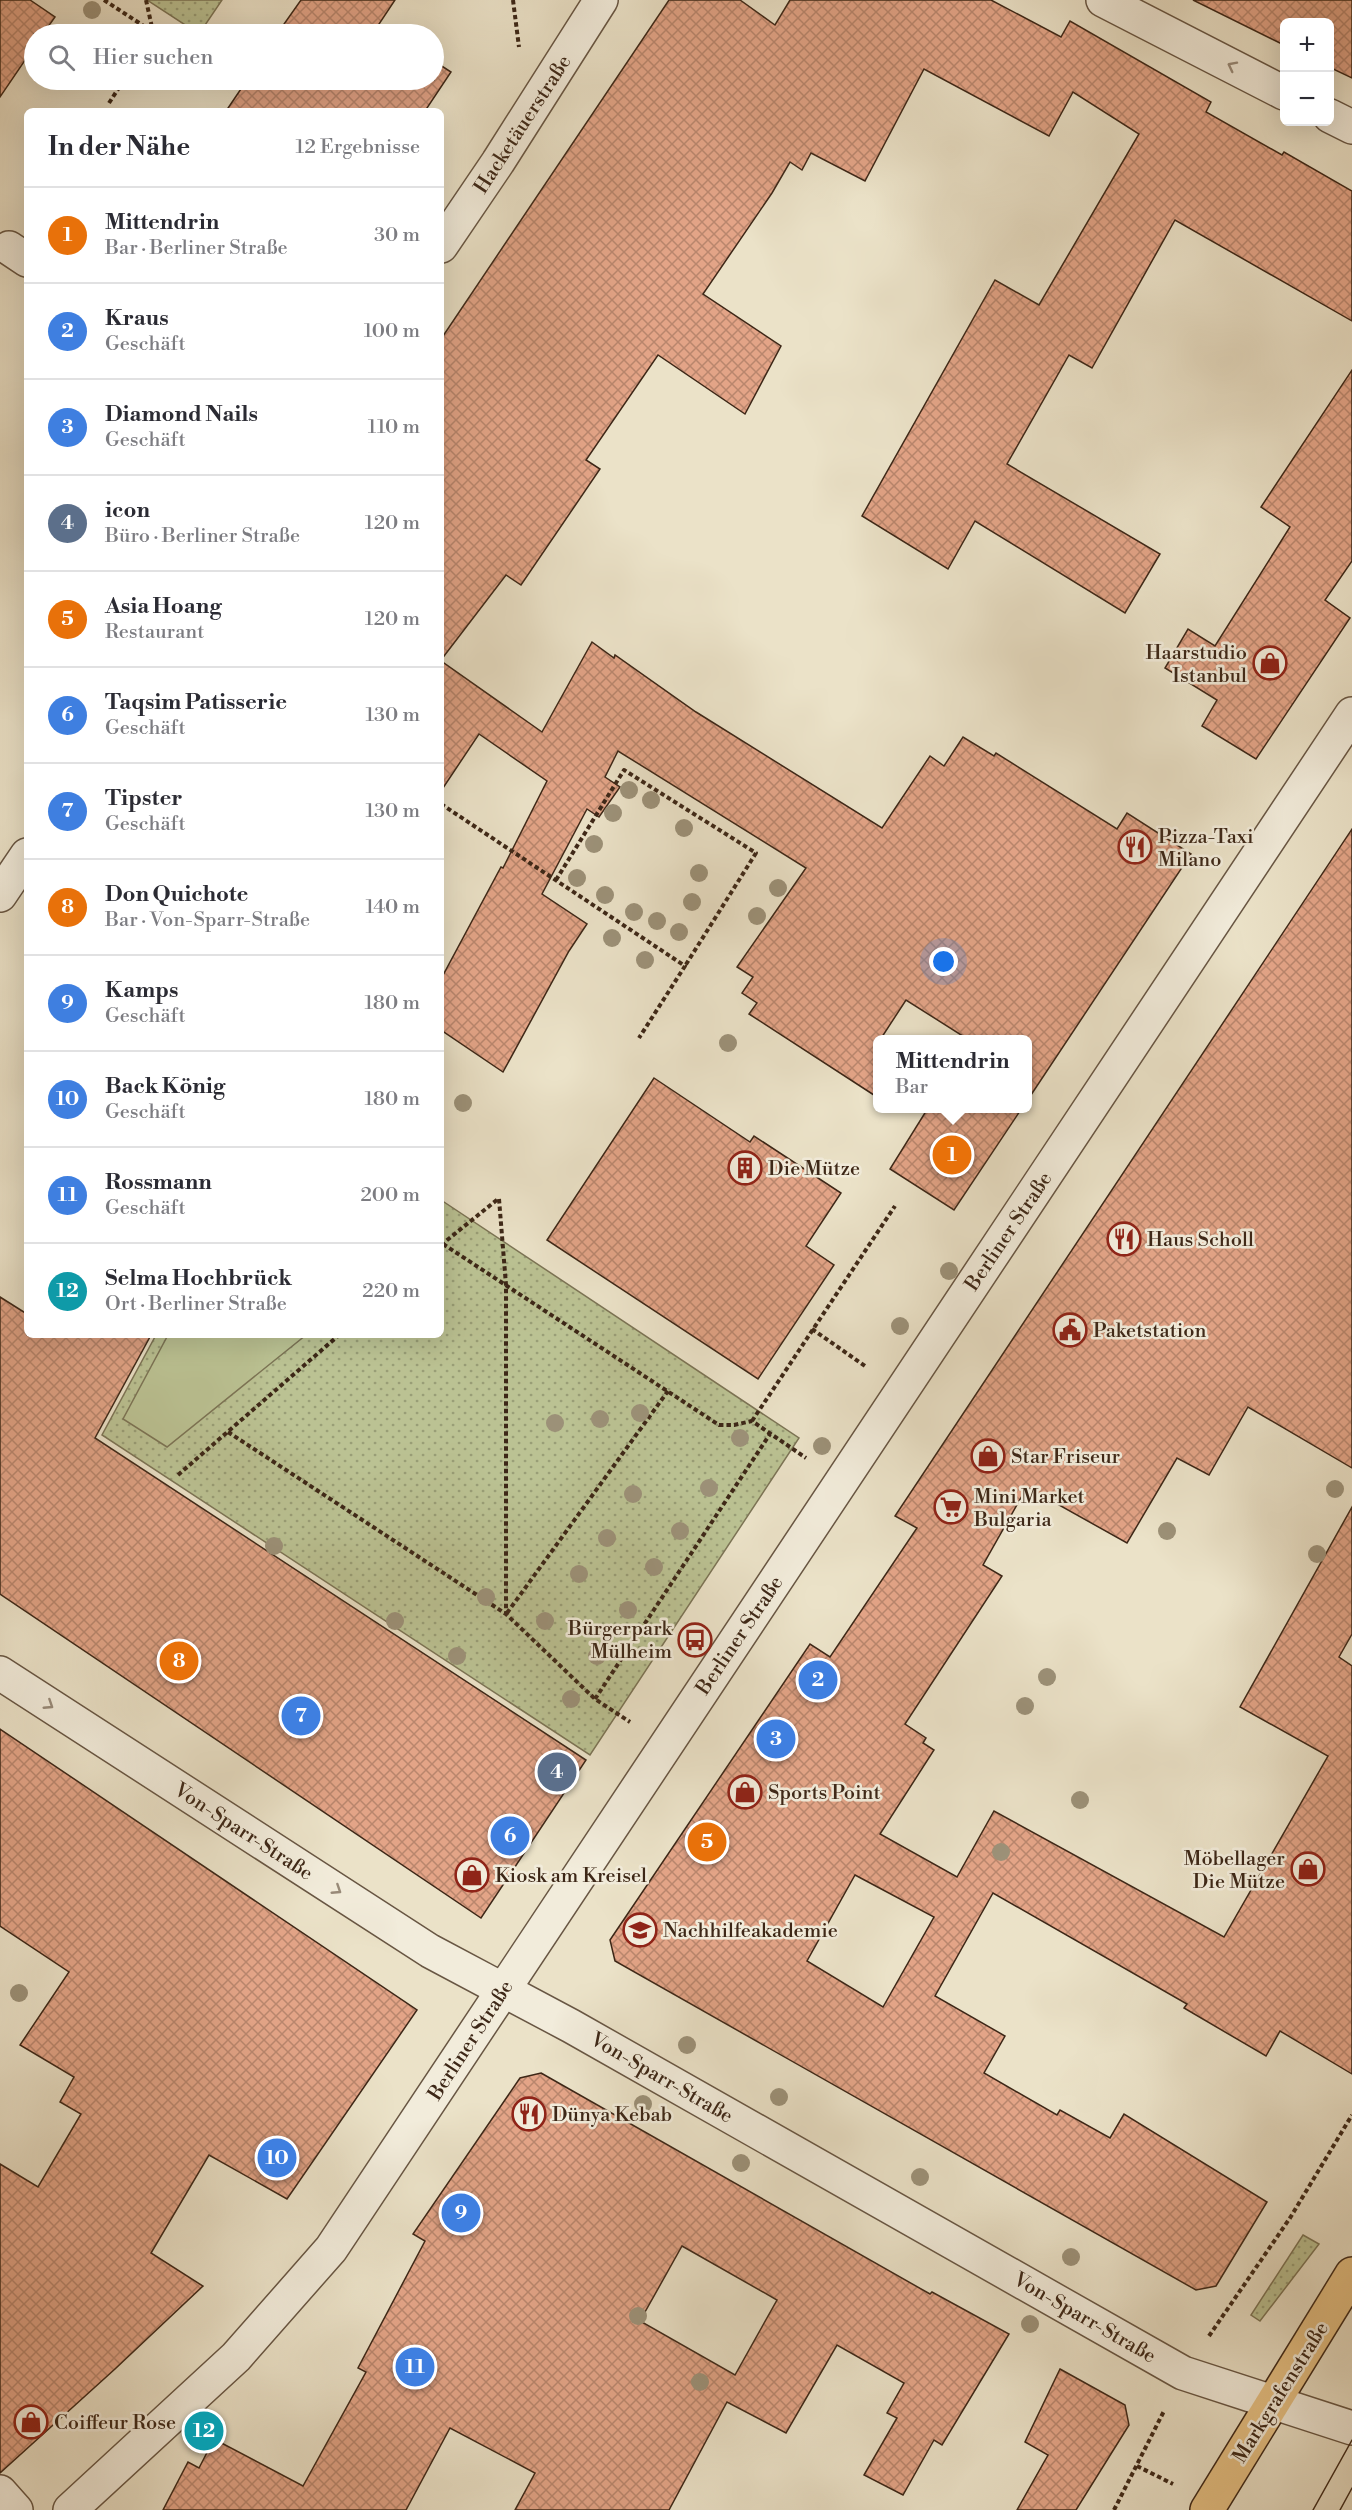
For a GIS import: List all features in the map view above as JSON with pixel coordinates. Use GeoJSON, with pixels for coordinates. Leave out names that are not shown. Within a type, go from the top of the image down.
{"type":"FeatureCollection","features":[{"type":"Feature","properties":{"kind":"main road","name":"Markgrafenstraße"},"geometry":{"type":"LineString","coordinates":[[1207,2510],[1352,2274]]}},
{"type":"Feature","properties":{"kind":"street","name":"Hacketäuerstraße"},"geometry":{"type":"LineString","coordinates":[[444,242],[498,162],[601,0]]}},
{"type":"Feature","properties":{"kind":"street"},"geometry":{"type":"LineString","coordinates":[[1103,0],[1280,91]]}},
{"type":"Feature","properties":{"kind":"street"},"geometry":{"type":"LineString","coordinates":[[1334,119],[1352,128]]}},
{"type":"Feature","properties":{"kind":"street","name":"Berliner Straße"},"geometry":{"type":"LineString","coordinates":[[70,2510],[236,2357],[331,2249],[1352,714]]}},
{"type":"Feature","properties":{"kind":"street"},"geometry":{"type":"LineString","coordinates":[[0,895],[24,859]]}},
{"type":"Feature","properties":{"kind":"street","name":"Von-Sparr-Straße"},"geometry":{"type":"LineString","coordinates":[[0,1673],[430,1951],[504,1988],[1183,2373],[1352,2428]]}},
{"type":"Feature","properties":{"kind":"street"},"geometry":{"type":"LineString","coordinates":[[0,2492],[16,2510]]}},
{"type":"Feature","properties":{"kind":"path"},"geometry":{"type":"LineString","coordinates":[[104,0],[138,24]]}},
{"type":"Feature","properties":{"kind":"path"},"geometry":{"type":"LineString","coordinates":[[146,0],[150,24]]}},
{"type":"Feature","properties":{"kind":"path"},"geometry":{"type":"LineString","coordinates":[[109,103],[117,90]]}},
{"type":"Feature","properties":{"kind":"path"},"geometry":{"type":"LineString","coordinates":[[556,880],[624,770],[756,853],[639,1038]]}},
{"type":"Feature","properties":{"kind":"path"},"geometry":{"type":"LineString","coordinates":[[444,806],[685,966]]}},
{"type":"Feature","properties":{"kind":"path"},"geometry":{"type":"LineString","coordinates":[[444,1242],[499,1199],[506,1285],[506,1614]]}},
{"type":"Feature","properties":{"kind":"path"},"geometry":{"type":"LineString","coordinates":[[444,1245],[719,1425],[734,1425],[752,1421],[895,1206]]}},
{"type":"Feature","properties":{"kind":"path"},"geometry":{"type":"LineString","coordinates":[[812,1329],[902,1391]]}},
{"type":"Feature","properties":{"kind":"path"},"geometry":{"type":"LineString","coordinates":[[178,1475],[336,1338]]}},
{"type":"Feature","properties":{"kind":"path"},"geometry":{"type":"LineString","coordinates":[[506,1614],[668,1391]]}},
{"type":"Feature","properties":{"kind":"path"},"geometry":{"type":"LineString","coordinates":[[752,1421],[841,1482]]}},
{"type":"Feature","properties":{"kind":"path"},"geometry":{"type":"LineString","coordinates":[[228,1432],[506,1614],[595,1699],[665,1745]]}},
{"type":"Feature","properties":{"kind":"path"},"geometry":{"type":"LineString","coordinates":[[595,1699],[770,1434]]}},
{"type":"Feature","properties":{"kind":"path"},"geometry":{"type":"LineString","coordinates":[[1114,2510],[1183,2373],[1290,2218],[1352,2115]]}},
{"type":"Feature","properties":{"kind":"path"},"geometry":{"type":"LineString","coordinates":[[1137,2466],[1179,2487]]}},
{"type":"Feature","properties":{"kind":"green space"},"geometry":{"type":"Polygon","coordinates":[[[147,0],[222,0],[206,24],[184,24],[147,0]]]}},
{"type":"Feature","properties":{"kind":"green space"},"geometry":{"type":"Polygon","coordinates":[[[444,1202],[799,1438],[590,1755],[102,1435],[154,1338],[444,1338],[444,1202]]]}},
{"type":"Feature","properties":{"kind":"green space"},"geometry":{"type":"Polygon","coordinates":[[[166,1338],[302,1338],[167,1447],[123,1419],[166,1338]]]}},
{"type":"Feature","properties":{"kind":"green space"},"geometry":{"type":"Polygon","coordinates":[[[1303,2235],[1319,2244],[1260,2321],[1251,2315],[1303,2235]]]}},
{"type":"Feature","properties":{"kind":"building"},"geometry":{"type":"Polygon","coordinates":[[[0,0],[30,0],[55,17],[50,24],[24,24],[24,62],[0,97],[0,0]]]}},
{"type":"Feature","properties":{"kind":"building"},"geometry":{"type":"Polygon","coordinates":[[[301,0],[395,0],[379,24],[284,24],[301,0]]]}},
{"type":"Feature","properties":{"kind":"building"},"geometry":{"type":"Polygon","coordinates":[[[669,0],[740,0],[775,25],[790,0],[991,0],[1061,37],[1070,21],[1211,102],[1206,112],[1282,155],[1284,152],[1352,191],[1352,321],[1175,220],[1092,368],[1069,355],[1007,464],[1160,554],[1125,613],[975,521],[948,569],[862,516],[995,280],[1039,305],[1139,134],[1073,92],[1049,136],[924,69],[865,181],[811,153],[802,170],[790,162],[772,193],[703,294],[781,346],[745,414],[658,355],[586,460],[600,469],[521,585],[506,575],[444,656],[444,335],[669,0]]]}},
{"type":"Feature","properties":{"kind":"building"},"geometry":{"type":"Polygon","coordinates":[[[1193,0],[1352,0],[1352,78],[1334,69],[1334,18],[1280,18],[1280,43],[1193,0]]]}},
{"type":"Feature","properties":{"kind":"building"},"geometry":{"type":"Polygon","coordinates":[[[444,67],[451,72],[444,82],[444,67]]]}},
{"type":"Feature","properties":{"kind":"building"},"geometry":{"type":"Polygon","coordinates":[[[240,90],[439,90],[427,108],[228,108],[240,90]]]}},
{"type":"Feature","properties":{"kind":"building"},"geometry":{"type":"Polygon","coordinates":[[[1352,370],[1352,561],[1325,600],[1350,618],[1256,759],[1202,726],[1217,700],[1165,668],[1188,629],[1215,646],[1290,527],[1261,507],[1352,370]]]}},
{"type":"Feature","properties":{"kind":"building"},"geometry":{"type":"Polygon","coordinates":[[[592,642],[614,658],[615,655],[696,712],[882,828],[930,756],[944,766],[963,737],[994,756],[996,753],[1117,829],[1127,813],[1191,854],[1032,1093],[1032,1035],[961,1035],[906,1000],[883,1035],[873,1035],[873,1094],[749,1014],[757,1003],[742,993],[753,977],[737,967],[806,868],[618,751],[605,777],[620,787],[599,817],[587,809],[542,894],[587,924],[569,951],[503,1072],[444,1032],[444,973],[501,867],[503,868],[547,781],[479,734],[444,786],[444,663],[542,732],[592,642]]]}},
{"type":"Feature","properties":{"kind":"building"},"geometry":{"type":"Polygon","coordinates":[[[1352,829],[1352,1468],[1248,1407],[1209,1475],[1177,1458],[1127,1543],[1027,1487],[983,1565],[1002,1576],[905,1724],[926,1738],[923,1743],[934,1750],[880,1834],[957,1877],[994,1811],[1224,1937],[1328,1756],[1240,1707],[1352,1507],[1352,1634],[1339,1657],[1352,1666],[1352,2074],[1280,2031],[1266,2056],[1184,2008],[1187,2004],[993,1893],[935,1996],[1005,2036],[984,2073],[1057,2115],[1060,2110],[1110,2138],[1124,2114],[1267,2202],[1216,2286],[1196,2290],[615,1961],[610,1940],[810,1644],[830,1657],[917,1528],[895,1516],[1352,829]],[[855,1875],[807,1961],[883,2007],[934,1917],[855,1875]]]}},
{"type":"Feature","properties":{"kind":"building"},"geometry":{"type":"Polygon","coordinates":[[[654,1078],[750,1142],[754,1136],[841,1193],[806,1246],[834,1265],[758,1379],[547,1240],[654,1078]]]}},
{"type":"Feature","properties":{"kind":"building"},"geometry":{"type":"Polygon","coordinates":[[[925,1113],[1019,1113],[954,1210],[890,1169],[925,1113]]]}},
{"type":"Feature","properties":{"kind":"building"},"geometry":{"type":"Polygon","coordinates":[[[0,1297],[24,1312],[24,1338],[149,1338],[95,1438],[586,1760],[481,1918],[0,1594],[0,1297]]]}},
{"type":"Feature","properties":{"kind":"building"},"geometry":{"type":"Polygon","coordinates":[[[0,1729],[417,2010],[287,2199],[209,2155],[151,2253],[203,2286],[0,2473],[0,2164],[38,2187],[81,2114],[60,2102],[74,2077],[20,2045],[69,1972],[0,1926],[0,1729]]]}},
{"type":"Feature","properties":{"kind":"building"},"geometry":{"type":"Polygon","coordinates":[[[541,2073],[930,2294],[932,2292],[1009,2334],[942,2445],[934,2440],[903,2495],[864,2475],[897,2418],[887,2413],[904,2383],[837,2345],[786,2433],[727,2402],[669,2510],[515,2510],[535,2473],[450,2428],[406,2510],[163,2510],[188,2462],[199,2468],[214,2439],[303,2486],[366,2372],[358,2368],[425,2241],[413,2234],[520,2078],[541,2073]],[[682,2246],[640,2321],[735,2375],[777,2300],[682,2246]]]}},
{"type":"Feature","properties":{"kind":"building"},"geometry":{"type":"Polygon","coordinates":[[[1060,2369],[1125,2405],[1129,2425],[1076,2510],[1017,2510],[1048,2455],[1025,2442],[1060,2369]]]}},
{"type":"Feature","properties":{"kind":"tram line"},"geometry":{"type":"LineString","coordinates":[[1313,2510],[1352,2440]]}},
{"type":"Feature","properties":{"kind":"tram line"},"geometry":{"type":"LineString","coordinates":[[1340,2510],[1352,2488]]}},
{"type":"Feature","properties":{"kind":"place","name":"Haarstudio Istanbul"},"geometry":{"type":"Point","coordinates":[1270,663]}},
{"type":"Feature","properties":{"kind":"place","name":"Pizza-Taxi Milano"},"geometry":{"type":"Point","coordinates":[1135,847]}},
{"type":"Feature","properties":{"kind":"place","name":"Mittendrin"},"geometry":{"type":"Point","coordinates":[952,1155]}},
{"type":"Feature","properties":{"kind":"place","name":"Die Mütze"},"geometry":{"type":"Point","coordinates":[745,1168]}},
{"type":"Feature","properties":{"kind":"place","name":"Haus Scholl"},"geometry":{"type":"Point","coordinates":[1124,1239]}},
{"type":"Feature","properties":{"kind":"place","name":"Paketstation"},"geometry":{"type":"Point","coordinates":[1070,1330]}},
{"type":"Feature","properties":{"kind":"place","name":"Star Friseur"},"geometry":{"type":"Point","coordinates":[988,1456]}},
{"type":"Feature","properties":{"kind":"place","name":"Mini Market Bulgaria"},"geometry":{"type":"Point","coordinates":[951,1507]}},
{"type":"Feature","properties":{"kind":"place","name":"Bürgerpark Mülheim"},"geometry":{"type":"Point","coordinates":[695,1640]}},
{"type":"Feature","properties":{"kind":"place","name":"Don Quichote"},"geometry":{"type":"Point","coordinates":[179,1661]}},
{"type":"Feature","properties":{"kind":"place","name":"Kraus"},"geometry":{"type":"Point","coordinates":[818,1680]}},
{"type":"Feature","properties":{"kind":"place","name":"Tipster"},"geometry":{"type":"Point","coordinates":[301,1716]}},
{"type":"Feature","properties":{"kind":"place","name":"Diamond Nails"},"geometry":{"type":"Point","coordinates":[776,1739]}},
{"type":"Feature","properties":{"kind":"place","name":"icon"},"geometry":{"type":"Point","coordinates":[557,1772]}},
{"type":"Feature","properties":{"kind":"place","name":"Sports Point"},"geometry":{"type":"Point","coordinates":[745,1792]}},
{"type":"Feature","properties":{"kind":"place","name":"Taqsim Patisserie"},"geometry":{"type":"Point","coordinates":[510,1836]}},
{"type":"Feature","properties":{"kind":"place","name":"Asia Hoang"},"geometry":{"type":"Point","coordinates":[707,1842]}},
{"type":"Feature","properties":{"kind":"place","name":"Möbellager Die Mütze"},"geometry":{"type":"Point","coordinates":[1308,1869]}},
{"type":"Feature","properties":{"kind":"place","name":"Kiosk am Kreisel"},"geometry":{"type":"Point","coordinates":[472,1875]}},
{"type":"Feature","properties":{"kind":"place","name":"Nachhilfeakademie"},"geometry":{"type":"Point","coordinates":[640,1930]}},
{"type":"Feature","properties":{"kind":"place","name":"Dünya Kebab"},"geometry":{"type":"Point","coordinates":[529,2114]}},
{"type":"Feature","properties":{"kind":"place","name":"Back König"},"geometry":{"type":"Point","coordinates":[277,2158]}},
{"type":"Feature","properties":{"kind":"place","name":"Kamps"},"geometry":{"type":"Point","coordinates":[461,2213]}},
{"type":"Feature","properties":{"kind":"place","name":"Rossmann"},"geometry":{"type":"Point","coordinates":[415,2367]}},
{"type":"Feature","properties":{"kind":"place","name":"Coiffeur Rose"},"geometry":{"type":"Point","coordinates":[31,2422]}},
{"type":"Feature","properties":{"kind":"place","name":"Selma Hochbrück"},"geometry":{"type":"Point","coordinates":[204,2431]}}]}
